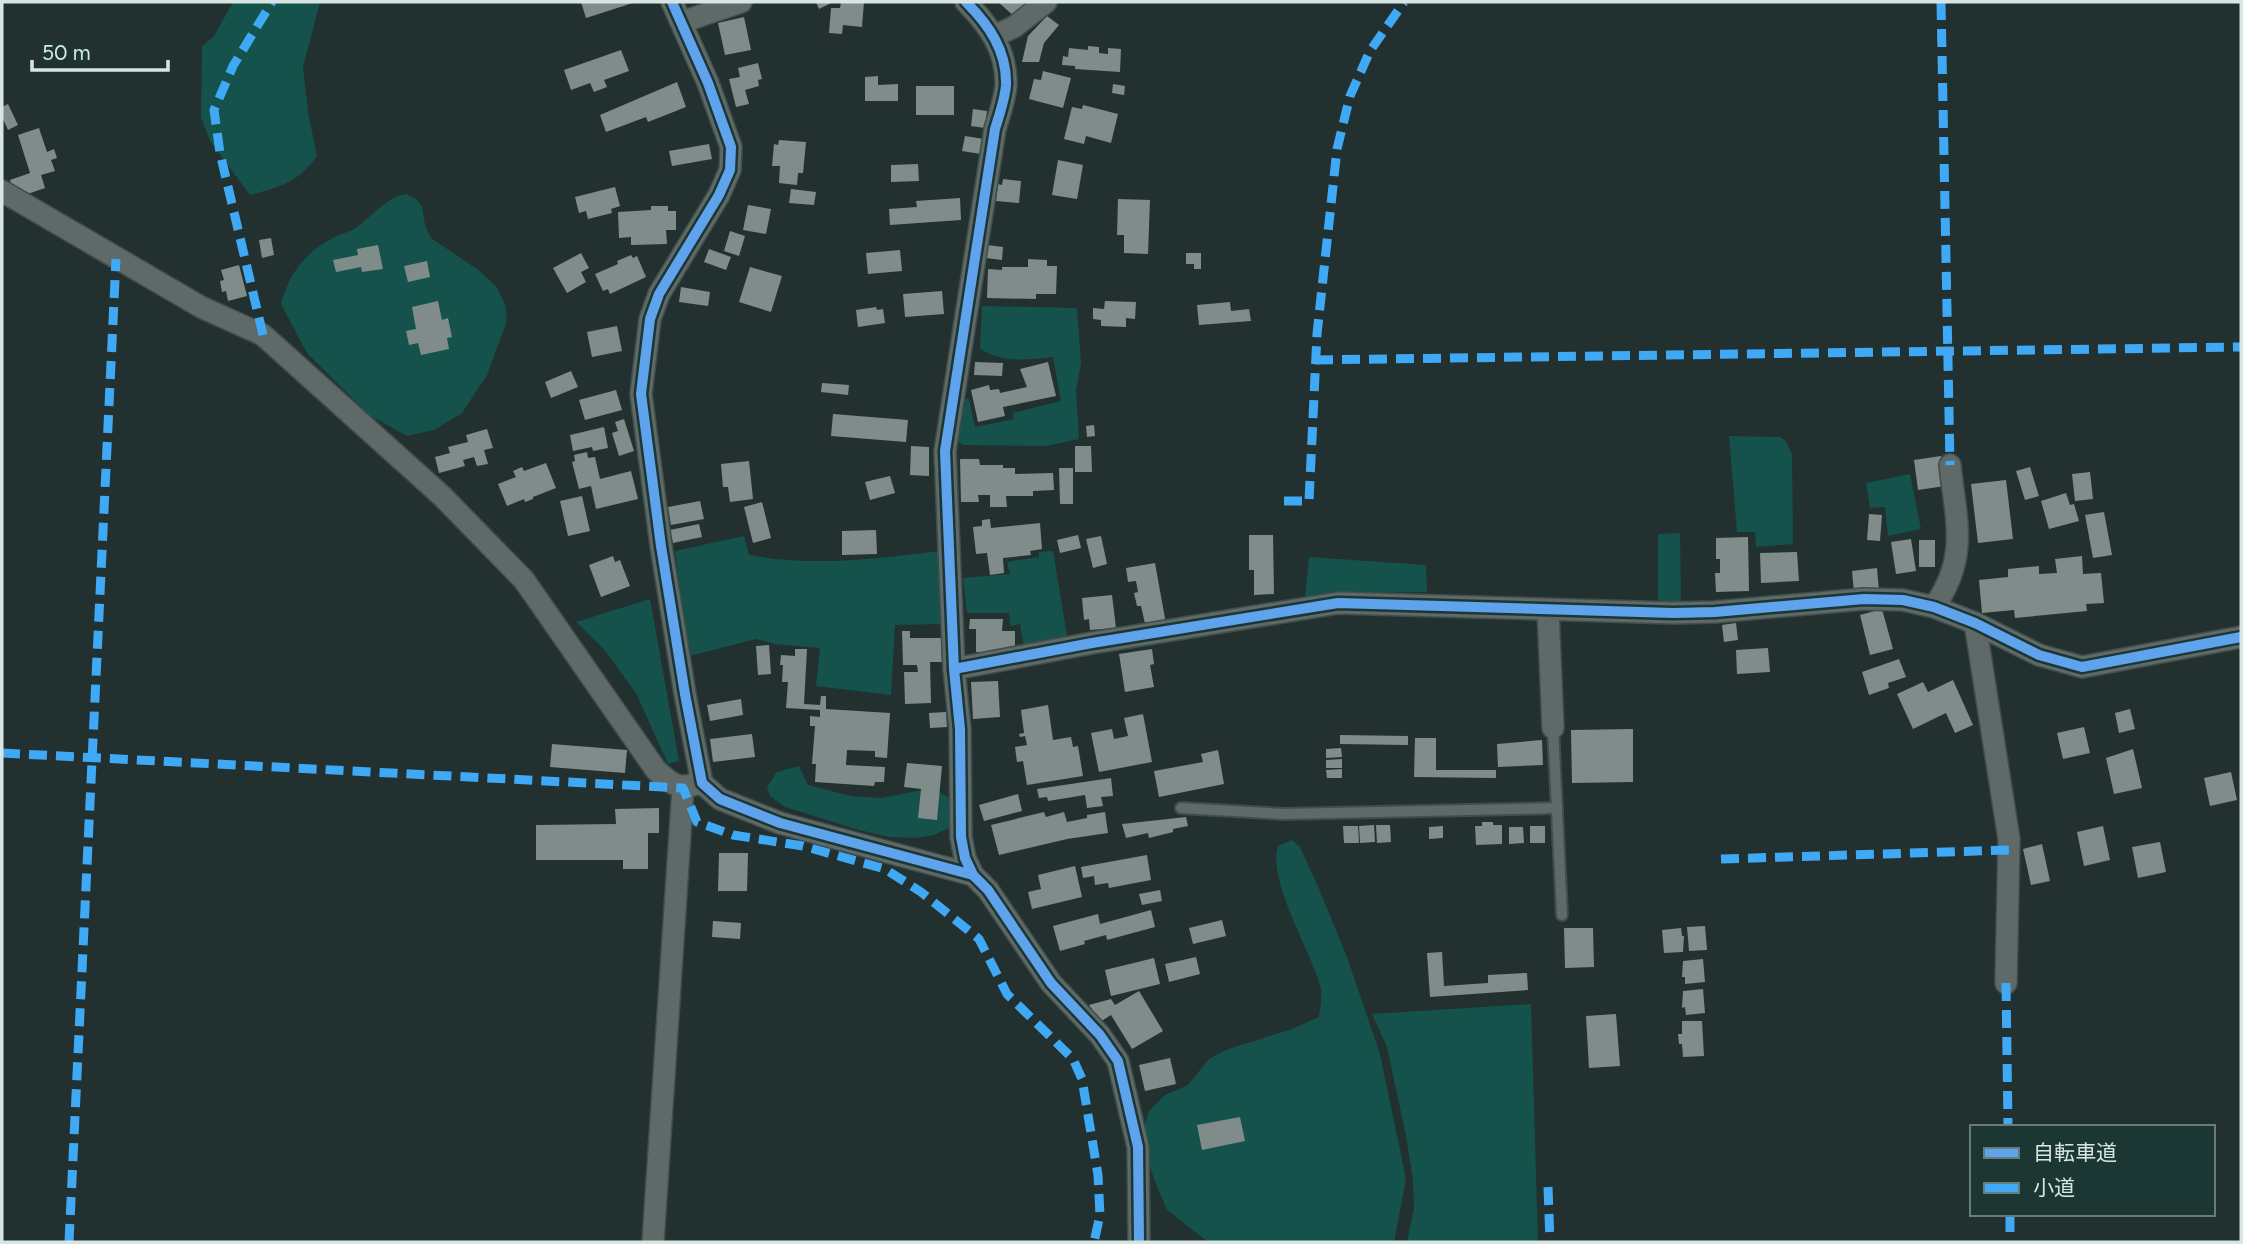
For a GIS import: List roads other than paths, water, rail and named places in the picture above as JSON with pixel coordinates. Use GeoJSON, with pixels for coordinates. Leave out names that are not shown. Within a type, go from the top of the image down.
{"type":"FeatureCollection","features":[{"type":"Feature","properties":{"kind":"street"},"geometry":{"type":"LineString","coordinates":[[653,1242],[692,785],[685,694],[661,546],[641,394],[650,319],[659,294],[719,195],[730,170],[732,146],[724,121],[672,2]]}},
{"type":"Feature","properties":{"kind":"street"},"geometry":{"type":"LineString","coordinates":[[682,22],[741,2]]}},
{"type":"Feature","properties":{"kind":"street"},"geometry":{"type":"LineString","coordinates":[[966,2],[995,36],[1002,56],[1006,86],[995,129],[944,451],[954,669],[960,729],[961,837],[965,858],[973,875],[988,890],[1052,983],[1100,1035],[1118,1060],[1138,1147],[1139,1242]]}},
{"type":"Feature","properties":{"kind":"street"},"geometry":{"type":"LineString","coordinates":[[995,36],[1014,27],[1046,2]]}},
{"type":"Feature","properties":{"kind":"street"},"geometry":{"type":"LineString","coordinates":[[2,191],[188,300],[263,335],[442,496],[524,580],[656,771],[671,784],[692,785],[780,823],[973,875]]}},
{"type":"Feature","properties":{"kind":"street"},"geometry":{"type":"LineString","coordinates":[[1934,607],[1947,589],[1957,558],[1958,541],[1950,465]]}},
{"type":"Feature","properties":{"kind":"street"},"geometry":{"type":"LineString","coordinates":[[954,669],[1092,643],[1338,603],[1715,612],[1864,599],[1903,600],[1934,607],[1975,622],[2039,655],[2082,667],[2241,637]]}},
{"type":"Feature","properties":{"kind":"street"},"geometry":{"type":"LineString","coordinates":[[1548,610],[1553,728]]}},
{"type":"Feature","properties":{"kind":"street"},"geometry":{"type":"LineString","coordinates":[[1975,622],[2009,839],[2006,983]]}},
{"type":"Feature","properties":{"kind":"lane"},"geometry":{"type":"LineString","coordinates":[[1553,728],[1562,915]]}},
{"type":"Feature","properties":{"kind":"lane"},"geometry":{"type":"LineString","coordinates":[[1181,808],[1284,814],[1557,808]]}}]}
